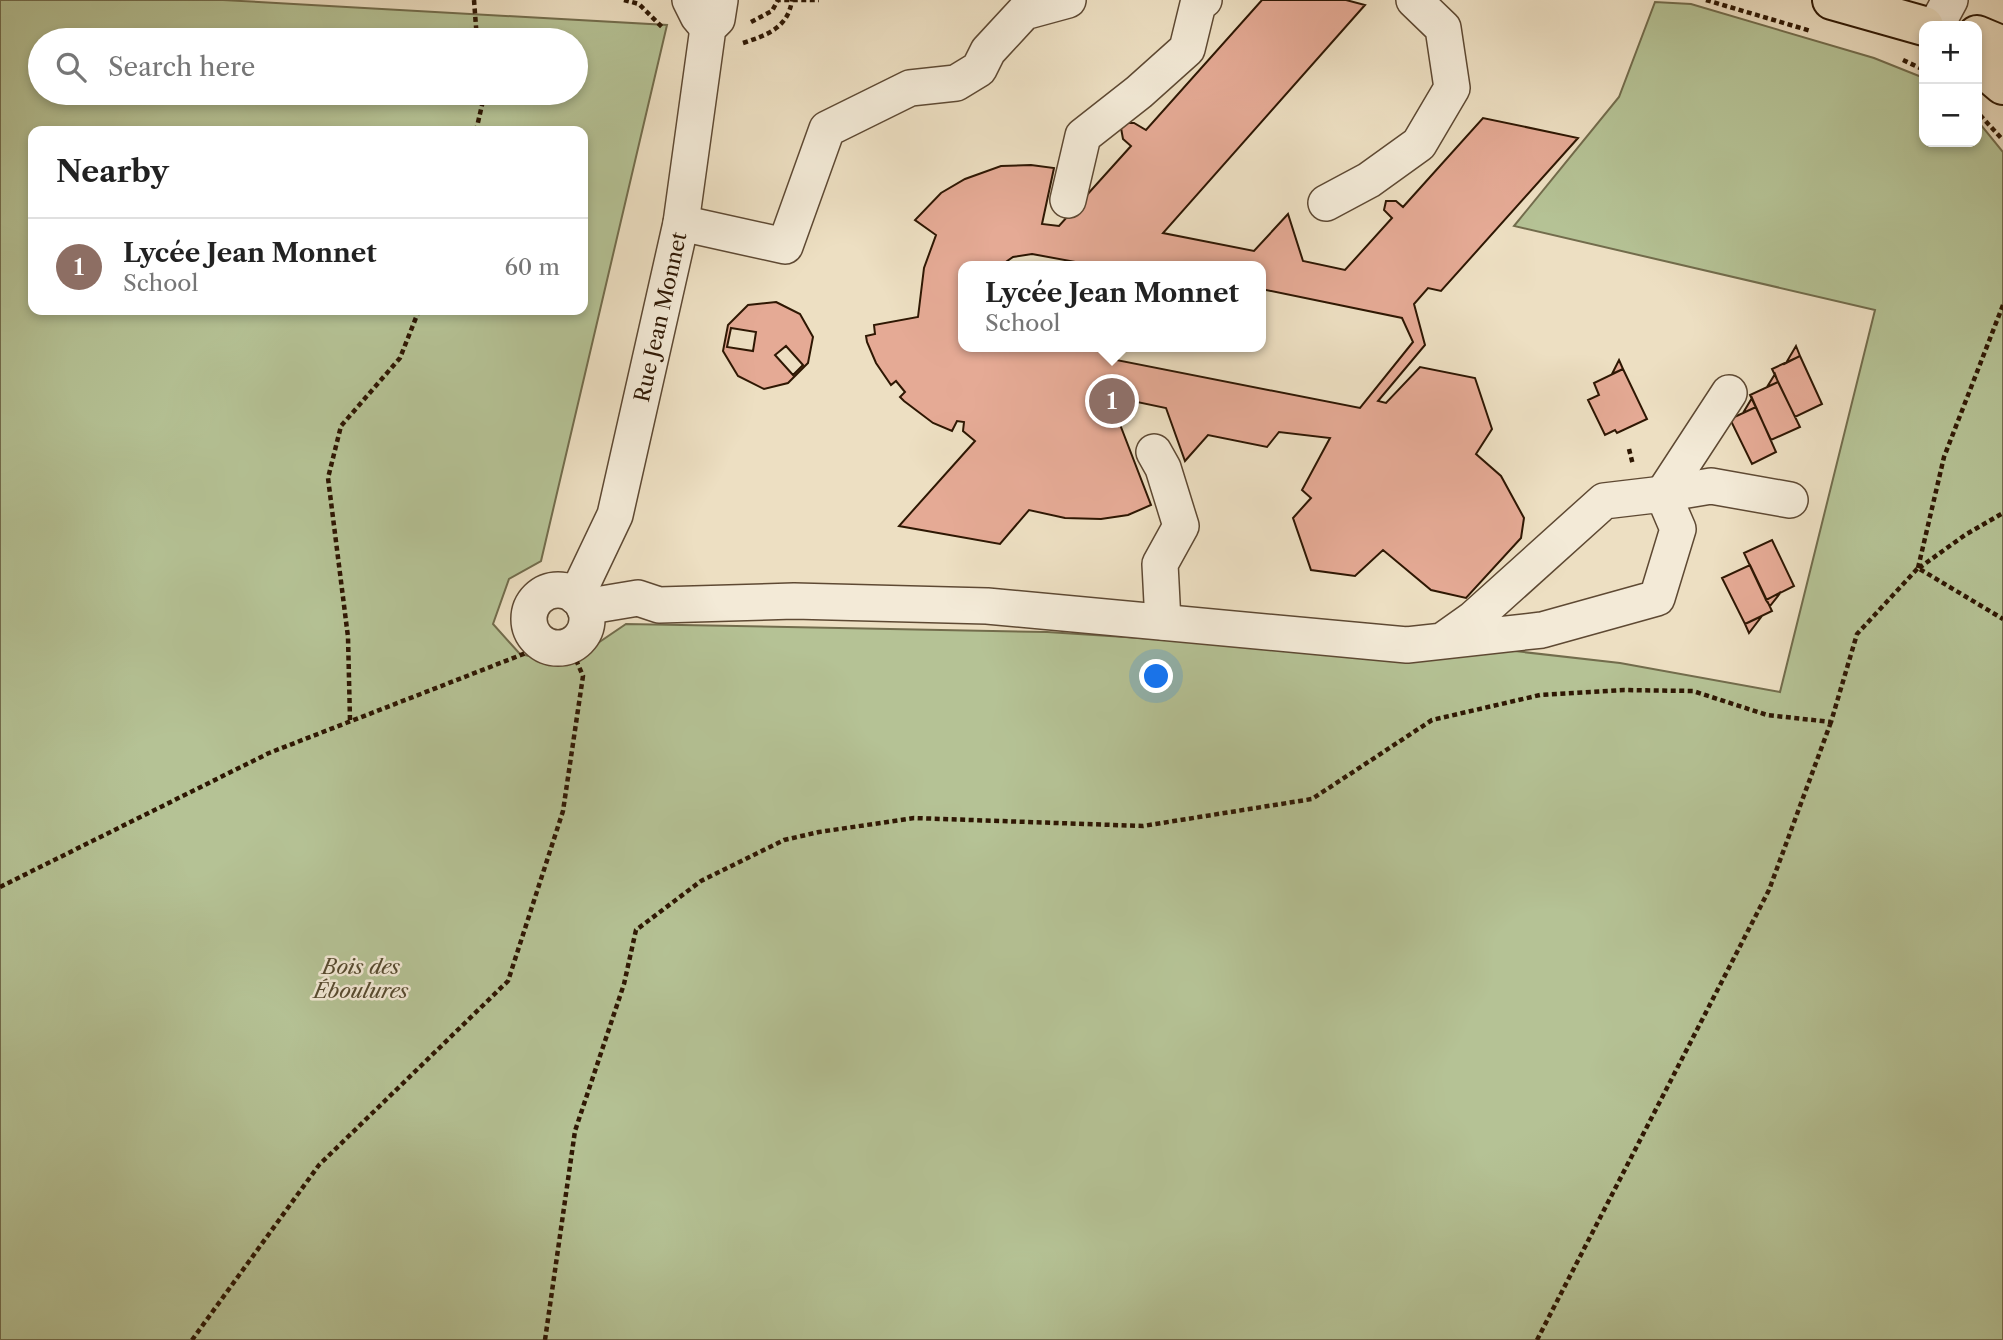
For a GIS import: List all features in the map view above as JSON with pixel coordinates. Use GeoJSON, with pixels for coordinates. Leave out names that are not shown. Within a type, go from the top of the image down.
{"type":"FeatureCollection","features":[{"type":"Feature","properties":{"kind":"main road"},"geometry":{"type":"LineString","coordinates":[[1832,0],[1919,25]]}},
{"type":"Feature","properties":{"kind":"main road"},"geometry":{"type":"LineString","coordinates":[[1982,37],[2003,46]]}},
{"type":"Feature","properties":{"kind":"main road"},"geometry":{"type":"LineString","coordinates":[[1982,67],[2003,85]]}},
{"type":"Feature","properties":{"kind":"street"},"geometry":{"type":"LineString","coordinates":[[681,223],[785,246],[827,130],[911,88],[956,83],[979,69],[988,51],[1024,12],[1068,0]]}},
{"type":"Feature","properties":{"kind":"street"},"geometry":{"type":"LineString","coordinates":[[1326,203],[1368,180],[1419,144],[1452,88],[1443,28],[1414,0]]}},
{"type":"Feature","properties":{"kind":"street"},"geometry":{"type":"LineString","coordinates":[[1939,21],[1950,0]]}},
{"type":"Feature","properties":{"kind":"street"},"geometry":{"type":"LineString","coordinates":[[1068,200],[1083,136],[1139,92],[1186,49],[1197,1]]}},
{"type":"Feature","properties":{"kind":"street","name":"Rue Jean Monnet"},"geometry":{"type":"LineString","coordinates":[[557,646],[583,634],[587,616],[580,602],[614,515],[681,223],[718,20]]}},
{"type":"Feature","properties":{"kind":"street"},"geometry":{"type":"LineString","coordinates":[[1663,494],[1729,393]]}},
{"type":"Feature","properties":{"kind":"street"},"geometry":{"type":"LineString","coordinates":[[1154,452],[1163,468],[1181,526],[1160,564],[1163,622]]}},
{"type":"Feature","properties":{"kind":"street"},"geometry":{"type":"LineString","coordinates":[[1443,641],[1473,619],[1604,501],[1711,486],[1790,500]]}},
{"type":"Feature","properties":{"kind":"street"},"geometry":{"type":"LineString","coordinates":[[557,646],[531,631],[528,622],[533,603],[539,596],[558,590],[580,602],[638,598],[659,605],[794,601],[987,606],[1407,645],[1542,630],[1657,598],[1678,529],[1663,494]]}},
{"type":"Feature","properties":{"kind":"path"},"geometry":{"type":"LineString","coordinates":[[474,0],[476,28]]}},
{"type":"Feature","properties":{"kind":"path"},"geometry":{"type":"LineString","coordinates":[[624,0],[639,4],[666,32]]}},
{"type":"Feature","properties":{"kind":"path"},"geometry":{"type":"LineString","coordinates":[[718,20],[772,11],[778,0],[819,0]]}},
{"type":"Feature","properties":{"kind":"path"},"geometry":{"type":"LineString","coordinates":[[718,20],[766,35],[782,25],[790,13],[792,0]]}},
{"type":"Feature","properties":{"kind":"path"},"geometry":{"type":"LineString","coordinates":[[477,126],[482,105]]}},
{"type":"Feature","properties":{"kind":"path"},"geometry":{"type":"LineString","coordinates":[[1982,117],[2003,140]]}},
{"type":"Feature","properties":{"kind":"path"},"geometry":{"type":"LineString","coordinates":[[1918,568],[1944,457],[2003,305]]}},
{"type":"Feature","properties":{"kind":"path"},"geometry":{"type":"LineString","coordinates":[[350,720],[348,637],[328,478],[341,426],[401,358],[417,315]]}},
{"type":"Feature","properties":{"kind":"path"},"geometry":{"type":"LineString","coordinates":[[1537,1340],[1769,890],[1831,722],[1857,634],[1918,568],[1965,535],[2003,513]]}},
{"type":"Feature","properties":{"kind":"path"},"geometry":{"type":"LineString","coordinates":[[1918,568],[2003,619]]}},
{"type":"Feature","properties":{"kind":"path"},"geometry":{"type":"LineString","coordinates":[[0,887],[269,753],[350,720],[557,646],[583,676],[563,811],[509,981],[319,1165],[192,1340]]}},
{"type":"Feature","properties":{"kind":"path"},"geometry":{"type":"LineString","coordinates":[[545,1340],[575,1131],[624,984],[636,930],[701,881],[784,840],[914,818],[1143,826],[1312,799],[1432,720],[1539,695],[1624,690],[1693,691],[1767,715],[1831,722]]}},
{"type":"Feature","properties":{"kind":"green space","name":"Bois des Éboulures"},"geometry":{"type":"Polygon","coordinates":[[[0,0],[223,0],[667,25],[541,561],[509,579],[493,624],[520,654],[567,664],[626,624],[1047,632],[1203,642],[1470,646],[1620,663],[1780,692],[1875,310],[1514,226],[1619,97],[1655,2],[1691,4],[1874,58],[1919,76],[1919,147],[1982,147],[1982,126],[2003,152],[2003,1340],[0,1340],[0,0]]]}},
{"type":"Feature","properties":{"kind":"building"},"geometry":{"type":"Polygon","coordinates":[[[1262,0],[1346,0],[1365,5],[1163,233],[1254,251],[1288,214],[1303,261],[1345,270],[1392,218],[1384,210],[1386,201],[1396,201],[1403,207],[1483,118],[1578,138],[1441,291],[1428,288],[1414,304],[1425,345],[1378,401],[1386,403],[1420,367],[1475,378],[1492,429],[1476,454],[1501,476],[1524,518],[1521,538],[1466,598],[1431,590],[1383,550],[1355,576],[1311,570],[1293,518],[1311,498],[1302,490],[1330,438],[1279,432],[1267,447],[1208,435],[1185,461],[1166,408],[1128,400],[1116,414],[1151,505],[1128,515],[1101,519],[1065,518],[1029,510],[1000,544],[899,526],[975,441],[963,431],[964,422],[957,421],[952,431],[933,423],[904,401],[900,397],[905,392],[896,381],[891,385],[876,363],[867,342],[866,336],[875,334],[874,325],[918,317],[924,268],[936,235],[915,220],[941,193],[965,179],[1001,166],[1031,165],[1054,168],[1042,224],[1059,226],[1131,146],[1123,139],[1121,128],[1126,123],[1134,123],[1146,130],[1262,0]]]}},
{"type":"Feature","properties":{"kind":"building"},"geometry":{"type":"Polygon","coordinates":[[[776,302],[800,314],[813,337],[808,363],[788,383],[764,389],[738,376],[723,351],[728,325],[748,305],[776,302]],[[731,328],[727,347],[753,351],[756,332],[731,328]],[[786,346],[775,355],[793,375],[803,365],[786,346]]]}},
{"type":"Feature","properties":{"kind":"building"},"geometry":{"type":"Polygon","coordinates":[[[1796,346],[1800,356],[1786,363],[1796,346]]]}},
{"type":"Feature","properties":{"kind":"building"},"geometry":{"type":"Polygon","coordinates":[[[1800,356],[1822,404],[1795,417],[1772,369],[1800,356]]]}},
{"type":"Feature","properties":{"kind":"building"},"geometry":{"type":"Polygon","coordinates":[[[1619,360],[1623,369],[1612,374],[1619,360]]]}},
{"type":"Feature","properties":{"kind":"building"},"geometry":{"type":"Polygon","coordinates":[[[1623,369],[1647,419],[1617,433],[1615,430],[1605,435],[1588,400],[1599,395],[1594,383],[1623,369]]]}},
{"type":"Feature","properties":{"kind":"building"},"geometry":{"type":"Polygon","coordinates":[[[1775,374],[1778,382],[1767,387],[1775,374]]]}},
{"type":"Feature","properties":{"kind":"building"},"geometry":{"type":"Polygon","coordinates":[[[1778,382],[1800,427],[1771,440],[1750,395],[1778,382]]]}},
{"type":"Feature","properties":{"kind":"building"},"geometry":{"type":"Polygon","coordinates":[[[1752,398],[1756,407],[1743,413],[1752,398]]]}},
{"type":"Feature","properties":{"kind":"building"},"geometry":{"type":"Polygon","coordinates":[[[1756,407],[1776,452],[1752,464],[1730,419],[1756,407]]]}},
{"type":"Feature","properties":{"kind":"building"},"geometry":{"type":"Polygon","coordinates":[[[1772,540],[1794,586],[1766,600],[1744,553],[1772,540]]]}},
{"type":"Feature","properties":{"kind":"building"},"geometry":{"type":"Polygon","coordinates":[[[1750,565],[1772,611],[1745,624],[1722,578],[1750,565]]]}},
{"type":"Feature","properties":{"kind":"building"},"geometry":{"type":"Polygon","coordinates":[[[1781,592],[1770,606],[1766,600],[1781,592]]]}},
{"type":"Feature","properties":{"kind":"building"},"geometry":{"type":"Polygon","coordinates":[[[1762,616],[1749,633],[1745,624],[1762,616]]]}},
{"type":"Feature","properties":{"kind":"place","name":"Lycée Jean Monnet"},"geometry":{"type":"Point","coordinates":[1112,401]}}]}
